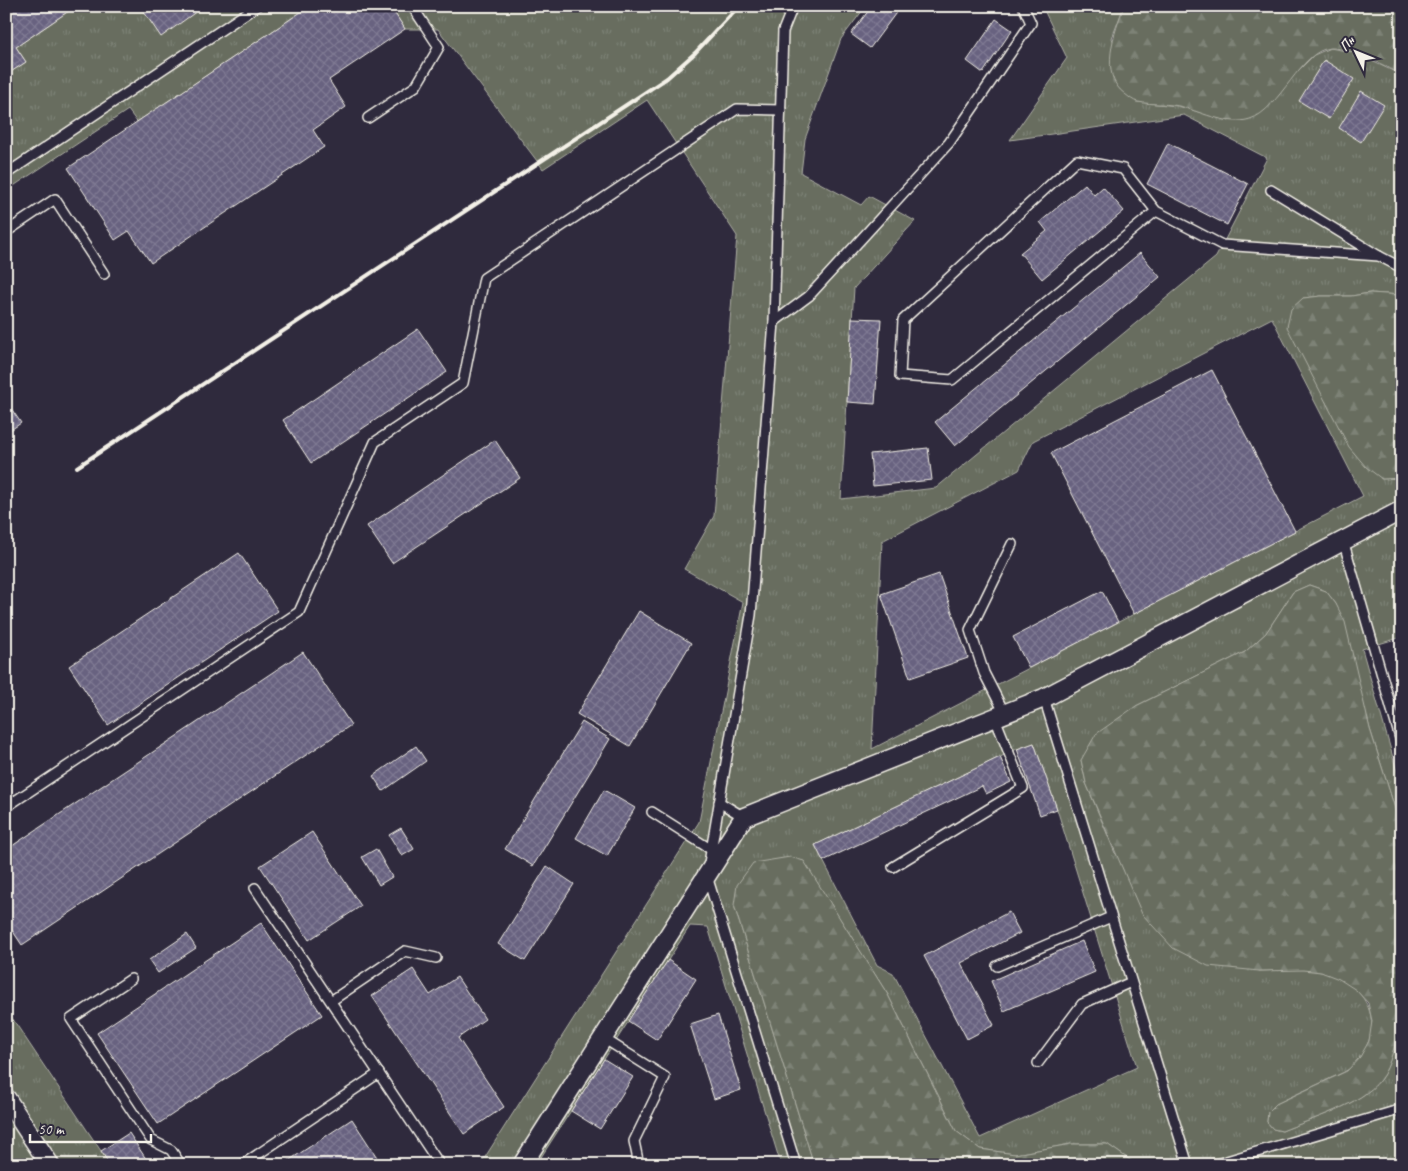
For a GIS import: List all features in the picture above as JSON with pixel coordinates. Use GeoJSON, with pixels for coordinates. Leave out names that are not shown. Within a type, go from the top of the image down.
{"type":"FeatureCollection","features":[{"type":"Feature","properties":{"kind":"street"},"geometry":{"type":"LineString","coordinates":[[522,1165],[707,875],[716,852],[744,818],[1044,698],[1402,510]]}},
{"type":"Feature","properties":{"kind":"street"},"geometry":{"type":"LineString","coordinates":[[6,1098],[50,1165]]}},
{"type":"Feature","properties":{"kind":"lane"},"geometry":{"type":"LineString","coordinates":[[6,174],[257,6]]}},
{"type":"Feature","properties":{"kind":"lane"},"geometry":{"type":"LineString","coordinates":[[368,118],[416,86],[439,47],[412,6]]}},
{"type":"Feature","properties":{"kind":"lane"},"geometry":{"type":"LineString","coordinates":[[652,812],[716,852],[719,802],[751,615],[774,322],[783,31],[793,6]]}},
{"type":"Feature","properties":{"kind":"lane"},"geometry":{"type":"LineString","coordinates":[[774,322],[796,307],[818,287],[948,143],[1031,23],[1023,6]]}},
{"type":"Feature","properties":{"kind":"lane"},"geometry":{"type":"LineString","coordinates":[[6,807],[299,612],[375,442],[464,383],[484,278],[737,109],[781,110]]}},
{"type":"Feature","properties":{"kind":"lane"},"geometry":{"type":"LineString","coordinates":[[1156,211],[952,380],[900,376],[903,320],[1078,160],[1123,169],[1156,211],[1222,245],[1379,256]]}},
{"type":"Feature","properties":{"kind":"lane"},"geometry":{"type":"LineString","coordinates":[[1271,190],[1402,268]]}},
{"type":"Feature","properties":{"kind":"lane"},"geometry":{"type":"LineString","coordinates":[[6,232],[55,199],[104,274]]}},
{"type":"Feature","properties":{"kind":"lane"},"geometry":{"type":"LineString","coordinates":[[1344,540],[1402,745]]}},
{"type":"Feature","properties":{"kind":"lane"},"geometry":{"type":"LineString","coordinates":[[893,867],[1023,788],[970,630],[1012,544]]}},
{"type":"Feature","properties":{"kind":"lane"},"geometry":{"type":"LineString","coordinates":[[1044,698],[1188,1165]]}},
{"type":"Feature","properties":{"kind":"lane"},"geometry":{"type":"LineString","coordinates":[[719,802],[744,818]]}},
{"type":"Feature","properties":{"kind":"lane"},"geometry":{"type":"LineString","coordinates":[[707,875],[796,1165]]}},
{"type":"Feature","properties":{"kind":"lane"},"geometry":{"type":"LineString","coordinates":[[255,888],[440,1165]]}},
{"type":"Feature","properties":{"kind":"lane"},"geometry":{"type":"LineString","coordinates":[[997,966],[1111,916]]}},
{"type":"Feature","properties":{"kind":"lane"},"geometry":{"type":"LineString","coordinates":[[331,1001],[405,951],[436,958]]}},
{"type":"Feature","properties":{"kind":"lane"},"geometry":{"type":"LineString","coordinates":[[131,979],[71,1019],[151,1140],[171,1150],[181,1165]]}},
{"type":"Feature","properties":{"kind":"lane"},"geometry":{"type":"LineString","coordinates":[[1038,1063],[1082,1004],[1131,982]]}},
{"type":"Feature","properties":{"kind":"lane"},"geometry":{"type":"LineString","coordinates":[[603,1038],[665,1077],[634,1141],[639,1165]]}},
{"type":"Feature","properties":{"kind":"lane"},"geometry":{"type":"LineString","coordinates":[[242,1165],[379,1073]]}},
{"type":"Feature","properties":{"kind":"lane"},"geometry":{"type":"LineString","coordinates":[[1213,1165],[1402,1109]]}},
{"type":"Feature","properties":{"kind":"green space"},"geometry":{"type":"Polygon","coordinates":[[[76,6],[310,6],[137,122],[128,110],[6,191],[6,75],[26,62],[16,47],[76,6]]]}},
{"type":"Feature","properties":{"kind":"green space"},"geometry":{"type":"Polygon","coordinates":[[[390,6],[866,6],[841,39],[805,139],[801,173],[861,205],[869,196],[915,221],[854,288],[841,499],[936,488],[1216,257],[1267,158],[1184,115],[1010,140],[1067,58],[1042,6],[1124,6],[1112,38],[1136,102],[1178,106],[1229,121],[1299,70],[1314,55],[1330,48],[1352,52],[1402,75],[1402,295],[1370,293],[1351,296],[1303,298],[1381,479],[1402,478],[1402,637],[1362,649],[1402,789],[1402,831],[1370,729],[1336,604],[1326,591],[1309,585],[1293,592],[1266,633],[1245,652],[1136,706],[1081,760],[1086,783],[1115,853],[1259,971],[1298,969],[1321,972],[1339,978],[1353,987],[1363,998],[1370,1011],[1372,1025],[1369,1040],[1362,1055],[1346,1071],[1276,1104],[1268,1112],[1267,1122],[1273,1129],[1282,1131],[1321,1116],[1348,1104],[1372,1089],[1384,1074],[1402,1027],[1402,1165],[1137,1165],[1107,1144],[1071,1144],[1015,1154],[980,1149],[956,1131],[888,995],[804,862],[734,905],[814,1165],[781,1165],[708,927],[690,926],[536,1165],[480,1165],[699,822],[743,602],[684,569],[714,516],[737,236],[647,100],[543,169],[438,29],[405,29],[390,6]],[[1272,318],[1033,441],[1019,470],[882,541],[872,749],[1363,496],[1272,318]],[[1034,743],[1017,749],[815,845],[877,965],[893,973],[980,1138],[1137,1067],[1057,809],[1034,743]]]}},
{"type":"Feature","properties":{"kind":"green space"},"geometry":{"type":"Polygon","coordinates":[[[1124,6],[1402,6],[1402,75],[1358,54],[1331,48],[1320,51],[1310,58],[1271,104],[1261,113],[1250,119],[1242,121],[1225,120],[1183,107],[1138,102],[1130,98],[1117,86],[1112,76],[1110,64],[1113,40],[1124,6]]]}},
{"type":"Feature","properties":{"kind":"green space"},"geometry":{"type":"Polygon","coordinates":[[[1370,293],[1402,295],[1402,478],[1382,479],[1366,467],[1349,447],[1287,327],[1291,309],[1303,298],[1351,296],[1370,293]]]}},
{"type":"Feature","properties":{"kind":"green space"},"geometry":{"type":"Polygon","coordinates":[[[1309,585],[1326,591],[1336,604],[1345,622],[1370,729],[1402,831],[1402,1027],[1384,1074],[1372,1089],[1348,1104],[1282,1131],[1273,1129],[1267,1122],[1268,1112],[1276,1104],[1347,1071],[1360,1057],[1369,1041],[1372,1021],[1368,1003],[1356,990],[1339,979],[1321,972],[1303,970],[1259,971],[1208,966],[1173,948],[1142,914],[1086,783],[1081,760],[1096,734],[1136,706],[1245,652],[1266,633],[1293,592],[1309,585]]]}},
{"type":"Feature","properties":{"kind":"green space"},"geometry":{"type":"Polygon","coordinates":[[[790,857],[804,861],[888,995],[956,1131],[980,1149],[1015,1154],[1071,1144],[1107,1144],[1137,1165],[814,1165],[734,905],[737,885],[753,863],[790,857]]]}},
{"type":"Feature","properties":{"kind":"green space"},"geometry":{"type":"Polygon","coordinates":[[[6,1009],[101,1151],[110,1165],[6,1165],[6,1009]]]}},
{"type":"Feature","properties":{"kind":"building"},"geometry":{"type":"Polygon","coordinates":[[[6,6],[76,6],[16,47],[26,62],[6,75],[6,6]]]}},
{"type":"Feature","properties":{"kind":"building"},"geometry":{"type":"Polygon","coordinates":[[[140,6],[204,6],[161,37],[140,6]]]}},
{"type":"Feature","properties":{"kind":"building"},"geometry":{"type":"Polygon","coordinates":[[[310,6],[390,6],[405,29],[329,80],[346,107],[313,130],[324,147],[151,263],[129,231],[115,240],[68,168],[310,6]]]}},
{"type":"Feature","properties":{"kind":"building"},"geometry":{"type":"Polygon","coordinates":[[[872,6],[901,6],[870,48],[851,34],[872,6]]]}},
{"type":"Feature","properties":{"kind":"building"},"geometry":{"type":"Polygon","coordinates":[[[996,19],[1012,30],[983,73],[967,61],[996,19]]]}},
{"type":"Feature","properties":{"kind":"building"},"geometry":{"type":"Polygon","coordinates":[[[1324,60],[1354,79],[1329,119],[1299,101],[1324,60]]]}},
{"type":"Feature","properties":{"kind":"building"},"geometry":{"type":"Polygon","coordinates":[[[1361,91],[1384,105],[1361,142],[1339,128],[1361,91]]]}},
{"type":"Feature","properties":{"kind":"building"},"geometry":{"type":"Polygon","coordinates":[[[1168,143],[1248,184],[1227,225],[1147,184],[1168,143]]]}},
{"type":"Feature","properties":{"kind":"building"},"geometry":{"type":"Polygon","coordinates":[[[1085,184],[1094,195],[1103,187],[1124,211],[1042,279],[1020,253],[1047,231],[1040,222],[1085,184]]]}},
{"type":"Feature","properties":{"kind":"building"},"geometry":{"type":"Polygon","coordinates":[[[1140,253],[1160,277],[955,446],[935,422],[1140,253]]]}},
{"type":"Feature","properties":{"kind":"building"},"geometry":{"type":"Polygon","coordinates":[[[852,318],[881,319],[875,404],[847,402],[852,318]]]}},
{"type":"Feature","properties":{"kind":"building"},"geometry":{"type":"Polygon","coordinates":[[[418,329],[447,372],[311,463],[283,420],[418,329]]]}},
{"type":"Feature","properties":{"kind":"building"},"geometry":{"type":"Polygon","coordinates":[[[1212,370],[1295,531],[1134,614],[1051,453],[1212,370]]]}},
{"type":"Feature","properties":{"kind":"building"},"geometry":{"type":"Polygon","coordinates":[[[6,401],[21,423],[6,433],[6,401]]]}},
{"type":"Feature","properties":{"kind":"building"},"geometry":{"type":"Polygon","coordinates":[[[495,440],[520,478],[392,563],[367,526],[495,440]]]}},
{"type":"Feature","properties":{"kind":"building"},"geometry":{"type":"Polygon","coordinates":[[[928,448],[932,480],[873,486],[870,454],[928,448]]]}},
{"type":"Feature","properties":{"kind":"building"},"geometry":{"type":"Polygon","coordinates":[[[239,553],[278,611],[108,725],[69,666],[239,553]]]}},
{"type":"Feature","properties":{"kind":"building"},"geometry":{"type":"Polygon","coordinates":[[[939,574],[968,658],[910,678],[881,594],[939,574]]]}},
{"type":"Feature","properties":{"kind":"building"},"geometry":{"type":"Polygon","coordinates":[[[1102,591],[1118,622],[1029,668],[1013,637],[1102,591]]]}},
{"type":"Feature","properties":{"kind":"building"},"geometry":{"type":"Polygon","coordinates":[[[639,611],[691,643],[630,746],[577,714],[639,611]]]}},
{"type":"Feature","properties":{"kind":"building"},"geometry":{"type":"Polygon","coordinates":[[[303,652],[351,725],[22,945],[6,921],[6,850],[303,652]]]}},
{"type":"Feature","properties":{"kind":"building"},"geometry":{"type":"Polygon","coordinates":[[[582,722],[610,739],[533,866],[505,849],[582,722]]]}},
{"type":"Feature","properties":{"kind":"building"},"geometry":{"type":"Polygon","coordinates":[[[1034,743],[1057,809],[1040,815],[1017,749],[1034,743]]]}},
{"type":"Feature","properties":{"kind":"building"},"geometry":{"type":"Polygon","coordinates":[[[416,746],[426,761],[383,791],[373,776],[416,746]]]}},
{"type":"Feature","properties":{"kind":"building"},"geometry":{"type":"Polygon","coordinates":[[[1000,757],[1011,782],[986,794],[982,786],[823,861],[815,845],[1000,757]]]}},
{"type":"Feature","properties":{"kind":"building"},"geometry":{"type":"Polygon","coordinates":[[[604,790],[635,808],[607,856],[576,838],[604,790]]]}},
{"type":"Feature","properties":{"kind":"building"},"geometry":{"type":"Polygon","coordinates":[[[401,828],[414,849],[402,856],[389,835],[401,828]]]}},
{"type":"Feature","properties":{"kind":"building"},"geometry":{"type":"Polygon","coordinates":[[[312,832],[361,906],[309,940],[260,866],[312,832]]]}},
{"type":"Feature","properties":{"kind":"building"},"geometry":{"type":"Polygon","coordinates":[[[376,849],[392,877],[379,885],[362,857],[376,849]]]}},
{"type":"Feature","properties":{"kind":"building"},"geometry":{"type":"Polygon","coordinates":[[[547,866],[574,884],[525,961],[498,944],[547,866]]]}},
{"type":"Feature","properties":{"kind":"building"},"geometry":{"type":"Polygon","coordinates":[[[1009,912],[1020,933],[961,963],[994,1025],[967,1039],[924,956],[1009,912]]]}},
{"type":"Feature","properties":{"kind":"building"},"geometry":{"type":"Polygon","coordinates":[[[261,923],[322,1015],[158,1124],[97,1033],[261,923]]]}},
{"type":"Feature","properties":{"kind":"building"},"geometry":{"type":"Polygon","coordinates":[[[187,934],[196,948],[158,973],[149,960],[187,934]]]}},
{"type":"Feature","properties":{"kind":"building"},"geometry":{"type":"Polygon","coordinates":[[[1082,941],[1095,972],[1004,1011],[991,981],[1082,941]]]}},
{"type":"Feature","properties":{"kind":"building"},"geometry":{"type":"Polygon","coordinates":[[[668,960],[696,979],[657,1040],[628,1021],[668,960]]]}},
{"type":"Feature","properties":{"kind":"building"},"geometry":{"type":"Polygon","coordinates":[[[413,969],[430,995],[457,977],[485,1019],[458,1038],[504,1107],[464,1134],[372,996],[413,969]]]}},
{"type":"Feature","properties":{"kind":"building"},"geometry":{"type":"Polygon","coordinates":[[[718,1015],[741,1090],[714,1099],[690,1024],[718,1015]]]}},
{"type":"Feature","properties":{"kind":"building"},"geometry":{"type":"Polygon","coordinates":[[[604,1059],[633,1077],[600,1129],[571,1111],[604,1059]]]}},
{"type":"Feature","properties":{"kind":"building"},"geometry":{"type":"Polygon","coordinates":[[[352,1119],[382,1165],[282,1165],[352,1119]]]}},
{"type":"Feature","properties":{"kind":"building"},"geometry":{"type":"Polygon","coordinates":[[[129,1133],[150,1165],[110,1165],[101,1151],[129,1133]]]}},
{"type":"Feature","properties":{"kind":"railway"},"geometry":{"type":"LineString","coordinates":[[77,467],[667,78],[695,53],[739,6]]}}]}
